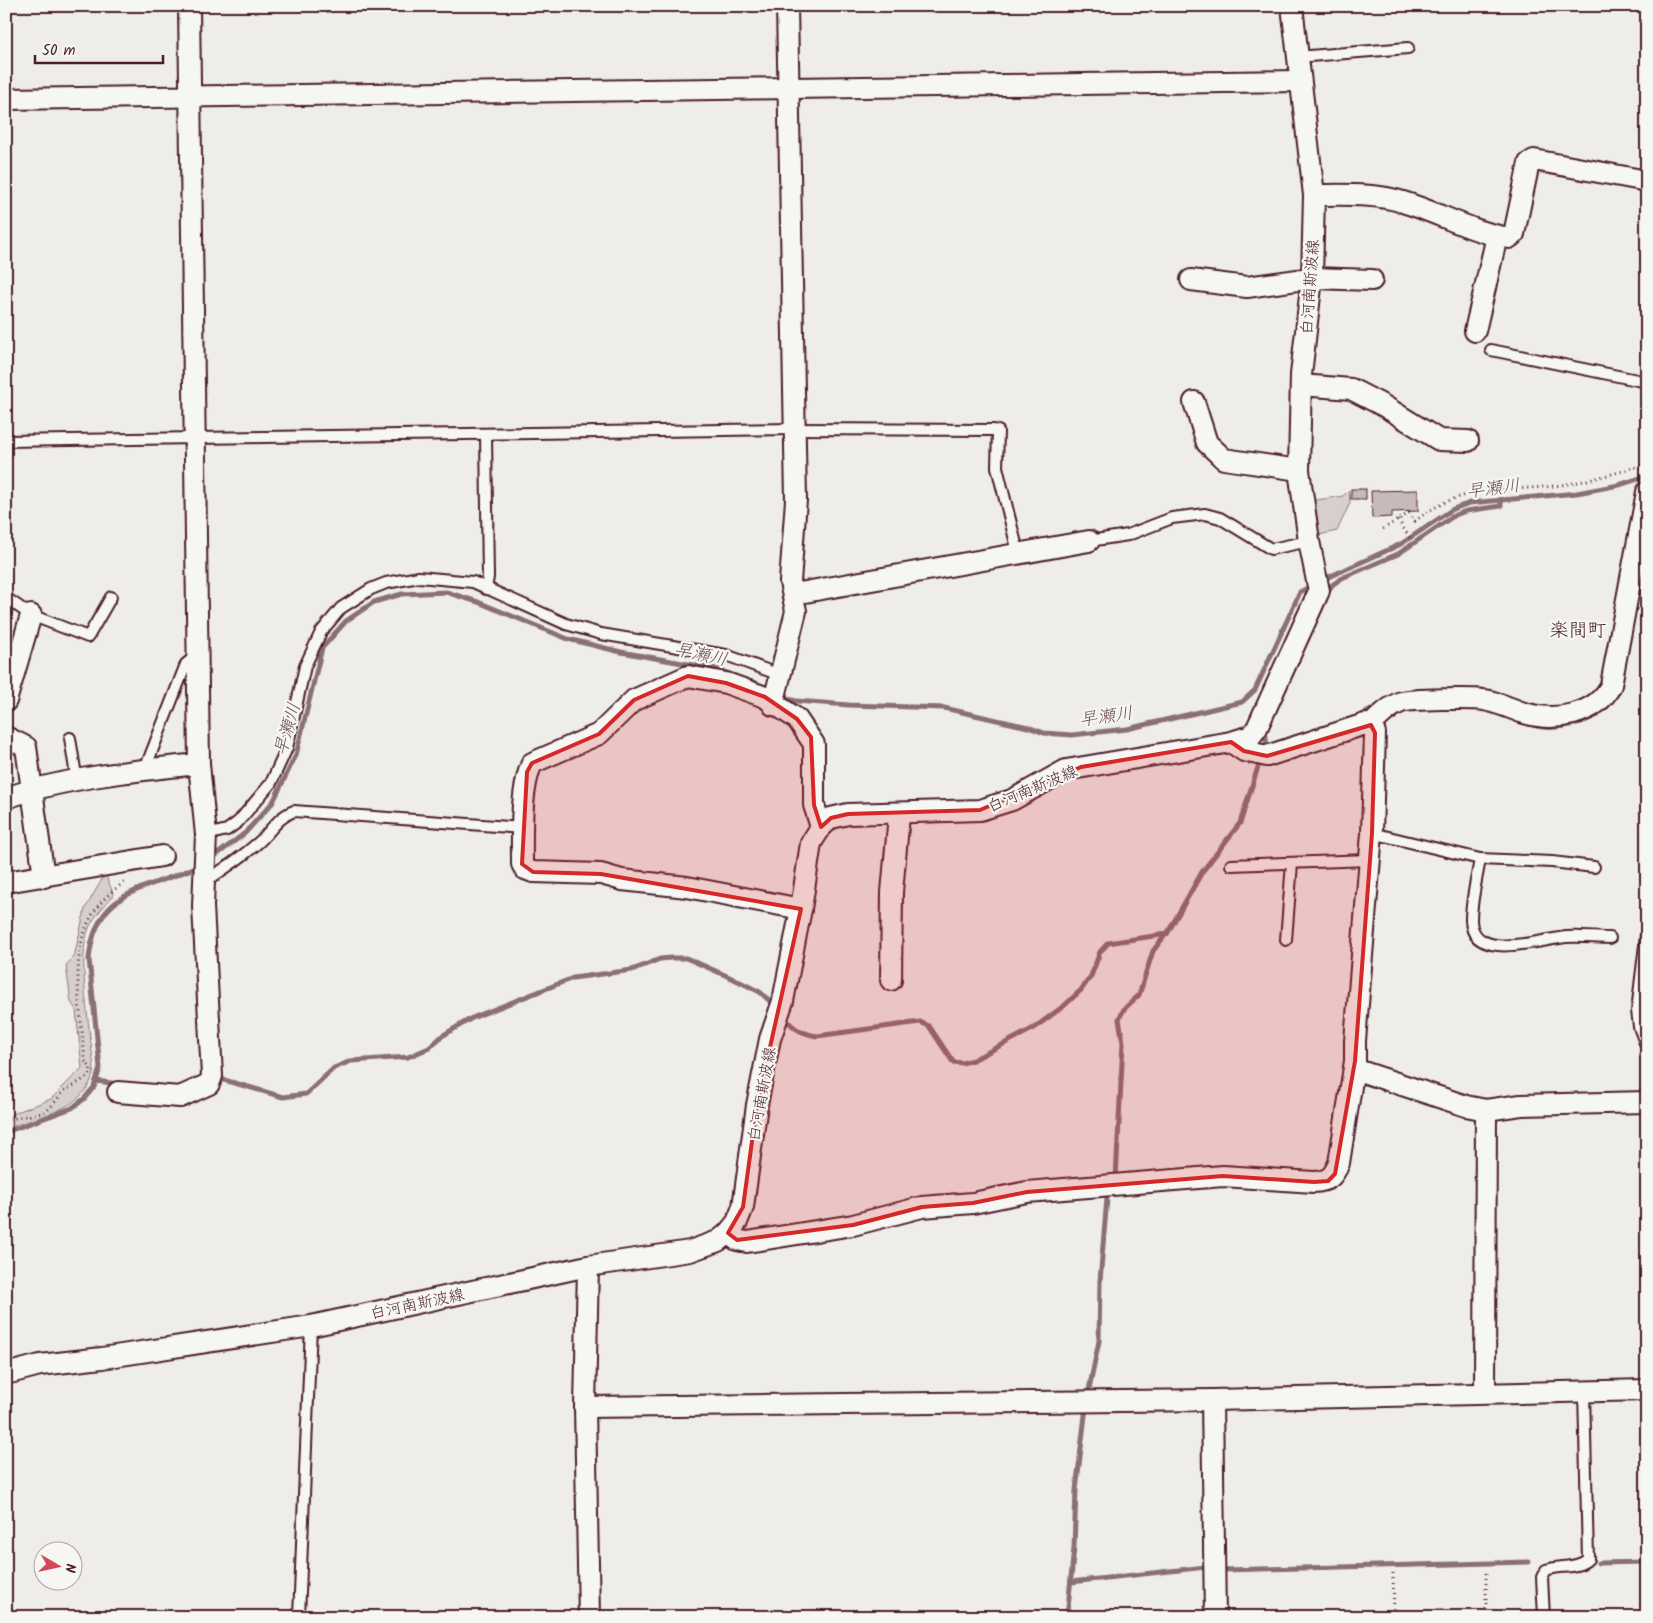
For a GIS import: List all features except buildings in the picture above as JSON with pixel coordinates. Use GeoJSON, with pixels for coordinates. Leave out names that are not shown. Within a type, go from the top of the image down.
{"type":"FeatureCollection","features":[{"type":"Feature","properties":{"kind":"street"},"geometry":{"type":"LineString","coordinates":[[118,1092],[180,1097],[208,1084],[212,1076],[204,906],[206,841],[199,764],[189,6]]}},
{"type":"Feature","properties":{"kind":"street"},"geometry":{"type":"LineString","coordinates":[[787,6],[796,500],[790,582],[796,610],[777,691],[814,744],[814,805],[821,827]]}},
{"type":"Feature","properties":{"kind":"street","name":"白河南斯波線"},"geometry":{"type":"LineString","coordinates":[[6,1374],[40,1365],[102,1358],[311,1326],[588,1266],[690,1252],[718,1241],[737,1222],[743,1207],[757,1105],[770,1039],[782,1001],[801,909],[812,843],[821,827],[831,818],[848,814],[899,815],[980,810],[1012,800],[1066,770],[1231,742],[1252,736],[1319,591],[1309,541],[1299,470],[1301,385],[1312,278],[1314,195],[1292,6]]}},
{"type":"Feature","properties":{"kind":"street"},"geometry":{"type":"LineString","coordinates":[[6,99],[1300,81]]}},
{"type":"Feature","properties":{"kind":"street"},"geometry":{"type":"LineString","coordinates":[[1314,195],[1372,196],[1402,201],[1455,223],[1510,238],[1514,234],[1529,163],[1534,160],[1647,181]]}},
{"type":"Feature","properties":{"kind":"street"},"geometry":{"type":"LineString","coordinates":[[1475,332],[1497,236]]}},
{"type":"Feature","properties":{"kind":"street"},"geometry":{"type":"LineString","coordinates":[[1191,280],[1247,287],[1312,278],[1372,280]]}},
{"type":"Feature","properties":{"kind":"street"},"geometry":{"type":"LineString","coordinates":[[1301,385],[1351,389],[1384,406],[1439,440],[1468,441]]}},
{"type":"Feature","properties":{"kind":"street"},"geometry":{"type":"LineString","coordinates":[[1194,402],[1207,443],[1224,459],[1299,470]]}},
{"type":"Feature","properties":{"kind":"street"},"geometry":{"type":"LineString","coordinates":[[1371,725],[1382,713],[1402,702],[1482,699],[1524,712],[1552,717],[1564,716],[1591,707],[1600,701],[1611,685],[1639,580],[1647,492]]}},
{"type":"Feature","properties":{"kind":"street"},"geometry":{"type":"LineString","coordinates":[[794,594],[1089,540]]}},
{"type":"Feature","properties":{"kind":"street"},"geometry":{"type":"LineString","coordinates":[[6,702],[31,615]]}},
{"type":"Feature","properties":{"kind":"street"},"geometry":{"type":"LineString","coordinates":[[777,691],[765,697],[726,683],[688,676],[634,700],[599,734],[532,763],[527,772],[522,828],[522,864],[525,870],[533,872],[601,874],[622,880],[687,887],[801,909]]}},
{"type":"Feature","properties":{"kind":"street"},"geometry":{"type":"LineString","coordinates":[[1231,742],[1244,751],[1268,756],[1365,724],[1371,725]]}},
{"type":"Feature","properties":{"kind":"street"},"geometry":{"type":"LineString","coordinates":[[728,1233],[737,1240],[747,1242],[853,1225],[922,1207],[973,1203],[1027,1192],[1223,1176],[1314,1182],[1328,1181],[1335,1174],[1339,1163],[1354,1069],[1372,833],[1374,733],[1371,725]]}},
{"type":"Feature","properties":{"kind":"street"},"geometry":{"type":"LineString","coordinates":[[6,738],[26,747],[44,877]]}},
{"type":"Feature","properties":{"kind":"street"},"geometry":{"type":"LineString","coordinates":[[6,798],[32,790],[145,769],[199,764]]}},
{"type":"Feature","properties":{"kind":"street"},"geometry":{"type":"LineString","coordinates":[[891,980],[892,892],[899,815]]}},
{"type":"Feature","properties":{"kind":"street"},"geometry":{"type":"LineString","coordinates":[[6,882],[162,856]]}},
{"type":"Feature","properties":{"kind":"street"},"geometry":{"type":"LineString","coordinates":[[1354,1069],[1466,1106],[1486,1110],[1521,1105],[1647,1102]]}},
{"type":"Feature","properties":{"kind":"street"},"geometry":{"type":"LineString","coordinates":[[1484,1393],[1486,1110]]}},
{"type":"Feature","properties":{"kind":"street"},"geometry":{"type":"LineString","coordinates":[[588,1266],[585,1406],[589,1617]]}},
{"type":"Feature","properties":{"kind":"street"},"geometry":{"type":"LineString","coordinates":[[585,1406],[1212,1400],[1647,1390]]}},
{"type":"Feature","properties":{"kind":"street"},"geometry":{"type":"LineString","coordinates":[[1212,1400],[1215,1617]]}},
{"type":"Feature","properties":{"kind":"lane"},"geometry":{"type":"LineString","coordinates":[[1297,56],[1408,48]]}},
{"type":"Feature","properties":{"kind":"lane"},"geometry":{"type":"LineString","coordinates":[[1491,350],[1647,382]]}},
{"type":"Feature","properties":{"kind":"lane"},"geometry":{"type":"LineString","coordinates":[[6,441],[794,429],[994,430],[998,432],[997,467],[1018,552]]}},
{"type":"Feature","properties":{"kind":"lane"},"geometry":{"type":"LineString","coordinates":[[486,435],[488,576],[486,589]]}},
{"type":"Feature","properties":{"kind":"lane"},"geometry":{"type":"LineString","coordinates":[[1089,540],[1128,535],[1172,518],[1205,514],[1220,518],[1271,549],[1309,541]]}},
{"type":"Feature","properties":{"kind":"lane"},"geometry":{"type":"LineString","coordinates":[[206,841],[238,822],[271,783],[287,748],[310,655],[321,632],[341,608],[371,589],[386,583],[419,577],[473,582],[566,624],[602,634],[726,655],[777,691]]}},
{"type":"Feature","properties":{"kind":"lane"},"geometry":{"type":"LineString","coordinates":[[6,598],[31,615],[88,637],[111,597]]}},
{"type":"Feature","properties":{"kind":"lane"},"geometry":{"type":"LineString","coordinates":[[145,769],[186,664],[197,655]]}},
{"type":"Feature","properties":{"kind":"lane"},"geometry":{"type":"LineString","coordinates":[[70,738],[77,782]]}},
{"type":"Feature","properties":{"kind":"lane"},"geometry":{"type":"LineString","coordinates":[[204,877],[249,850],[270,832],[285,814],[294,811],[522,828]]}},
{"type":"Feature","properties":{"kind":"lane"},"geometry":{"type":"LineString","coordinates":[[1372,833],[1480,859],[1552,862],[1594,867]]}},
{"type":"Feature","properties":{"kind":"lane"},"geometry":{"type":"LineString","coordinates":[[1480,859],[1471,920],[1474,932],[1480,940],[1490,945],[1505,946],[1568,937],[1610,938]]}},
{"type":"Feature","properties":{"kind":"lane"},"geometry":{"type":"LineString","coordinates":[[1231,865],[1370,860]]}},
{"type":"Feature","properties":{"kind":"lane"},"geometry":{"type":"LineString","coordinates":[[1286,940],[1292,863]]}},
{"type":"Feature","properties":{"kind":"lane"},"geometry":{"type":"LineString","coordinates":[[1647,928],[1637,1011],[1639,1027],[1647,1048]]}},
{"type":"Feature","properties":{"kind":"lane"},"geometry":{"type":"LineString","coordinates":[[299,1617],[311,1326]]}},
{"type":"Feature","properties":{"kind":"lane"},"geometry":{"type":"LineString","coordinates":[[1544,1617],[1542,1577],[1546,1570],[1556,1566],[1584,1563],[1588,1559],[1584,1391]]}},
{"type":"Feature","properties":{"kind":"path"},"geometry":{"type":"LineString","coordinates":[[1383,529],[1409,514],[1415,521],[1456,498],[1476,492],[1561,485],[1643,465]]}},
{"type":"Feature","properties":{"kind":"path"},"geometry":{"type":"LineString","coordinates":[[1398,520],[1410,538]]}},
{"type":"Feature","properties":{"kind":"path"},"geometry":{"type":"LineString","coordinates":[[6,1123],[21,1116],[43,1113],[50,1108],[64,1091],[89,1076],[91,1068],[86,1061],[78,954],[83,933],[93,915],[113,891],[134,878]]}},
{"type":"Feature","properties":{"kind":"path"},"geometry":{"type":"LineString","coordinates":[[1393,1573],[1394,1617]]}},
{"type":"Feature","properties":{"kind":"path"},"geometry":{"type":"LineString","coordinates":[[1486,1573],[1486,1617]]}},
{"type":"Feature","properties":{"kind":"highlighted area"},"geometry":{"type":"Polygon","coordinates":[[[688,676],[726,683],[765,697],[797,719],[811,737],[814,805],[821,827],[831,818],[848,814],[980,810],[1081,767],[1231,742],[1244,751],[1267,756],[1371,725],[1375,733],[1372,833],[1355,1061],[1335,1174],[1328,1181],[1314,1182],[1223,1176],[1027,1192],[973,1203],[922,1207],[853,1225],[737,1240],[728,1233],[743,1207],[757,1105],[801,909],[601,874],[533,872],[522,864],[527,772],[532,763],[599,734],[634,700],[688,676]]]}},
{"type":"Feature","properties":{"kind":"shaded area"},"geometry":{"type":"Polygon","coordinates":[[[1349,490],[1350,503],[1337,531],[1315,536],[1310,501],[1343,496],[1349,490]]]}},
{"type":"Feature","properties":{"kind":"shaded area"},"geometry":{"type":"Polygon","coordinates":[[[105,874],[114,895],[91,923],[85,941],[85,996],[94,1069],[90,1083],[83,1094],[61,1109],[6,1129],[6,1119],[17,1112],[51,1099],[82,1068],[76,1010],[71,1002],[66,965],[74,957],[85,909],[105,874]]]}},
{"type":"Feature","properties":{"kind":"waterway","name":"早瀬川"},"geometry":{"type":"LineString","coordinates":[[1322,580],[1401,544],[1453,509],[1470,503],[1577,493],[1619,485],[1647,476]]}},
{"type":"Feature","properties":{"kind":"waterway"},"geometry":{"type":"LineString","coordinates":[[1326,596],[1332,585],[1342,578],[1398,554],[1455,515],[1466,511],[1501,506],[1501,499]]}},
{"type":"Feature","properties":{"kind":"waterway","name":"早瀬川"},"geometry":{"type":"LineString","coordinates":[[781,696],[796,701],[849,705],[944,708],[1028,727],[1044,733],[1072,735],[1127,729],[1242,702],[1255,690],[1300,592],[1313,585]]}},
{"type":"Feature","properties":{"kind":"waterway","name":"早瀬川"},"geometry":{"type":"LineString","coordinates":[[210,860],[245,833],[273,802],[296,755],[322,648],[346,621],[374,602],[402,594],[446,592],[478,602],[568,639],[621,652],[716,669],[772,689]]}},
{"type":"Feature","properties":{"kind":"waterway"},"geometry":{"type":"LineString","coordinates":[[1359,717],[1378,706]]}},
{"type":"Feature","properties":{"kind":"waterway"},"geometry":{"type":"LineString","coordinates":[[1529,724],[1547,727],[1564,726],[1582,722],[1598,715]]}},
{"type":"Feature","properties":{"kind":"waterway"},"geometry":{"type":"LineString","coordinates":[[1265,728],[1267,748],[1271,747]]}},
{"type":"Feature","properties":{"kind":"waterway"},"geometry":{"type":"LineString","coordinates":[[784,1017],[798,1030],[817,1036],[920,1022],[929,1026],[953,1062],[962,1063],[973,1060],[1034,1028],[1065,1005],[1081,990],[1091,976],[1100,952],[1108,943],[1167,934],[1202,872],[1240,823],[1259,764]]}},
{"type":"Feature","properties":{"kind":"waterway","name":"早瀬川"},"geometry":{"type":"LineString","coordinates":[[6,1132],[72,1108],[84,1099],[94,1087],[100,1068],[89,959],[94,935],[102,918],[113,904],[127,895],[200,865]]}},
{"type":"Feature","properties":{"kind":"waterway"},"geometry":{"type":"LineString","coordinates":[[1116,1179],[1123,1043],[1119,1019],[1124,1009],[1139,995],[1153,951],[1166,934]]}},
{"type":"Feature","properties":{"kind":"waterway"},"geometry":{"type":"LineString","coordinates":[[224,1080],[283,1097],[306,1094],[334,1068],[351,1061],[408,1057],[429,1048],[442,1036],[472,1018],[573,978],[632,970],[660,959],[686,958],[760,992],[775,1006]]}},
{"type":"Feature","properties":{"kind":"waterway"},"geometry":{"type":"LineString","coordinates":[[96,1081],[119,1084]]}},
{"type":"Feature","properties":{"kind":"waterway"},"geometry":{"type":"LineString","coordinates":[[1089,1390],[1099,1341],[1100,1281],[1107,1198]]}},
{"type":"Feature","properties":{"kind":"waterway"},"geometry":{"type":"LineString","coordinates":[[1067,1617],[1074,1548],[1076,1490],[1086,1407]]}},
{"type":"Feature","properties":{"kind":"waterway"},"geometry":{"type":"LineString","coordinates":[[1223,1570],[1529,1562]]}},
{"type":"Feature","properties":{"kind":"waterway"},"geometry":{"type":"LineString","coordinates":[[1598,1563],[1647,1562]]}},
{"type":"Feature","properties":{"kind":"waterway"},"geometry":{"type":"LineString","coordinates":[[1071,1582],[1206,1567]]}},
{"type":"Feature","properties":{"kind":"district","name":"楽間町"},"geometry":{"type":"Point","coordinates":[1578,629]}}]}
